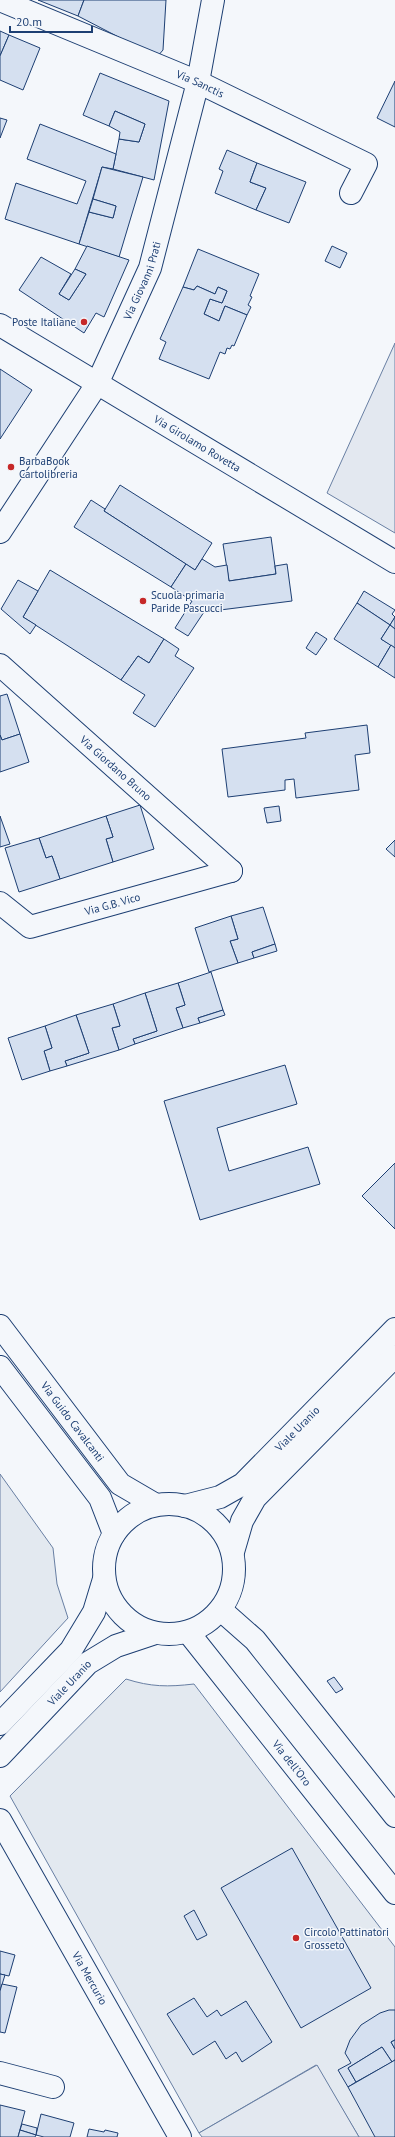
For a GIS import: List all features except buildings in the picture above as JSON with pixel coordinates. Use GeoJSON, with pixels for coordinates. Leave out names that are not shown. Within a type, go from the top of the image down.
{"type":"FeatureCollection","features":[{"type":"Feature","properties":{"kind":"street","name":"Via Sanctis"},"geometry":{"type":"LineString","coordinates":[[0,0],[198,82],[366,164],[351,193]]}},
{"type":"Feature","properties":{"kind":"street","name":"Via Giovanni Prati"},"geometry":{"type":"LineString","coordinates":[[0,532],[97,384],[150,268],[198,82],[213,0]]}},
{"type":"Feature","properties":{"kind":"street","name":"Via Girolamo Rovetta"},"geometry":{"type":"LineString","coordinates":[[0,325],[395,562]]}},
{"type":"Feature","properties":{"kind":"street","name":"Via Giordano Bruno"},"geometry":{"type":"LineString","coordinates":[[0,665],[231,871]]}},
{"type":"Feature","properties":{"kind":"street","name":"Via G.B. Vico"},"geometry":{"type":"LineString","coordinates":[[0,903],[30,927],[231,871]]}},
{"type":"Feature","properties":{"kind":"street","name":"Via Guido Cavalcanti"},"geometry":{"type":"LineString","coordinates":[[0,1326],[120,1484],[156,1505]]}},
{"type":"Feature","properties":{"kind":"street","name":"Viale Uranio"},"geometry":{"type":"LineString","coordinates":[[185,1506],[220,1497],[243,1484],[395,1329]]}},
{"type":"Feature","properties":{"kind":"street","name":"Viale Uranio"},"geometry":{"type":"LineString","coordinates":[[232,1552],[242,1520],[255,1498],[395,1356]]}},
{"type":"Feature","properties":{"kind":"street"},"geometry":{"type":"LineString","coordinates":[[0,1367],[100,1498],[114,1534]]}},
{"type":"Feature","properties":{"kind":"street"},"geometry":{"type":"LineString","coordinates":[[170,1504],[185,1506],[201,1512],[215,1523],[226,1536],[232,1552],[235,1572],[231,1592],[221,1610],[206,1623],[188,1632],[171,1635],[155,1633],[136,1626],[121,1614],[110,1598],[104,1579],[104,1563],[107,1548],[114,1534],[125,1520],[139,1510],[156,1505],[170,1504]]}},
{"type":"Feature","properties":{"kind":"street","name":"Viale Uranio"},"geometry":{"type":"LineString","coordinates":[[0,1724],[71,1650],[94,1612],[104,1579]]}},
{"type":"Feature","properties":{"kind":"street"},"geometry":{"type":"LineString","coordinates":[[221,1610],[255,1640],[395,1816]]}},
{"type":"Feature","properties":{"kind":"street","name":"Via dell'Oro"},"geometry":{"type":"LineString","coordinates":[[188,1632],[395,1893]]}},
{"type":"Feature","properties":{"kind":"street","name":"Viale Uranio"},"geometry":{"type":"LineString","coordinates":[[0,1756],[88,1663],[116,1646],[155,1633]]}},
{"type":"Feature","properties":{"kind":"street","name":"Via Mercurio"},"geometry":{"type":"LineString","coordinates":[[0,1820],[180,2137]]}},
{"type":"Feature","properties":{"kind":"street"},"geometry":{"type":"LineString","coordinates":[[0,2073],[53,2087]]}},
{"type":"Feature","properties":{"kind":"shaded area"},"geometry":{"type":"Polygon","coordinates":[[[395,343],[395,533],[327,493],[395,343]]]}},
{"type":"Feature","properties":{"kind":"shaded area"},"geometry":{"type":"Polygon","coordinates":[[[0,1474],[53,1548],[57,1584],[68,1618],[0,1692],[0,1474]]]}},
{"type":"Feature","properties":{"kind":"shaded area"},"geometry":{"type":"Polygon","coordinates":[[[126,1679],[144,1684],[160,1686],[194,1684],[395,1947],[395,2137],[359,2137],[316,2065],[199,2133],[10,1796],[126,1679]]]}},
{"type":"Feature","properties":{"kind":"shaded area"},"geometry":{"type":"Polygon","coordinates":[[[317,2065],[359,2137],[202,2137],[199,2133],[317,2065]]]}},
{"type":"Feature","properties":{"kind":"place","name":"Poste Italiane"},"geometry":{"type":"Point","coordinates":[84,322]}},
{"type":"Feature","properties":{"kind":"place","name":"BarbaBook Cartolibreria"},"geometry":{"type":"Point","coordinates":[11,467]}},
{"type":"Feature","properties":{"kind":"place","name":"Scuola primaria Paride Pascucci"},"geometry":{"type":"Point","coordinates":[143,601]}},
{"type":"Feature","properties":{"kind":"place","name":"Circolo Pattinatori Grosseto"},"geometry":{"type":"Point","coordinates":[296,1938]}}]}
